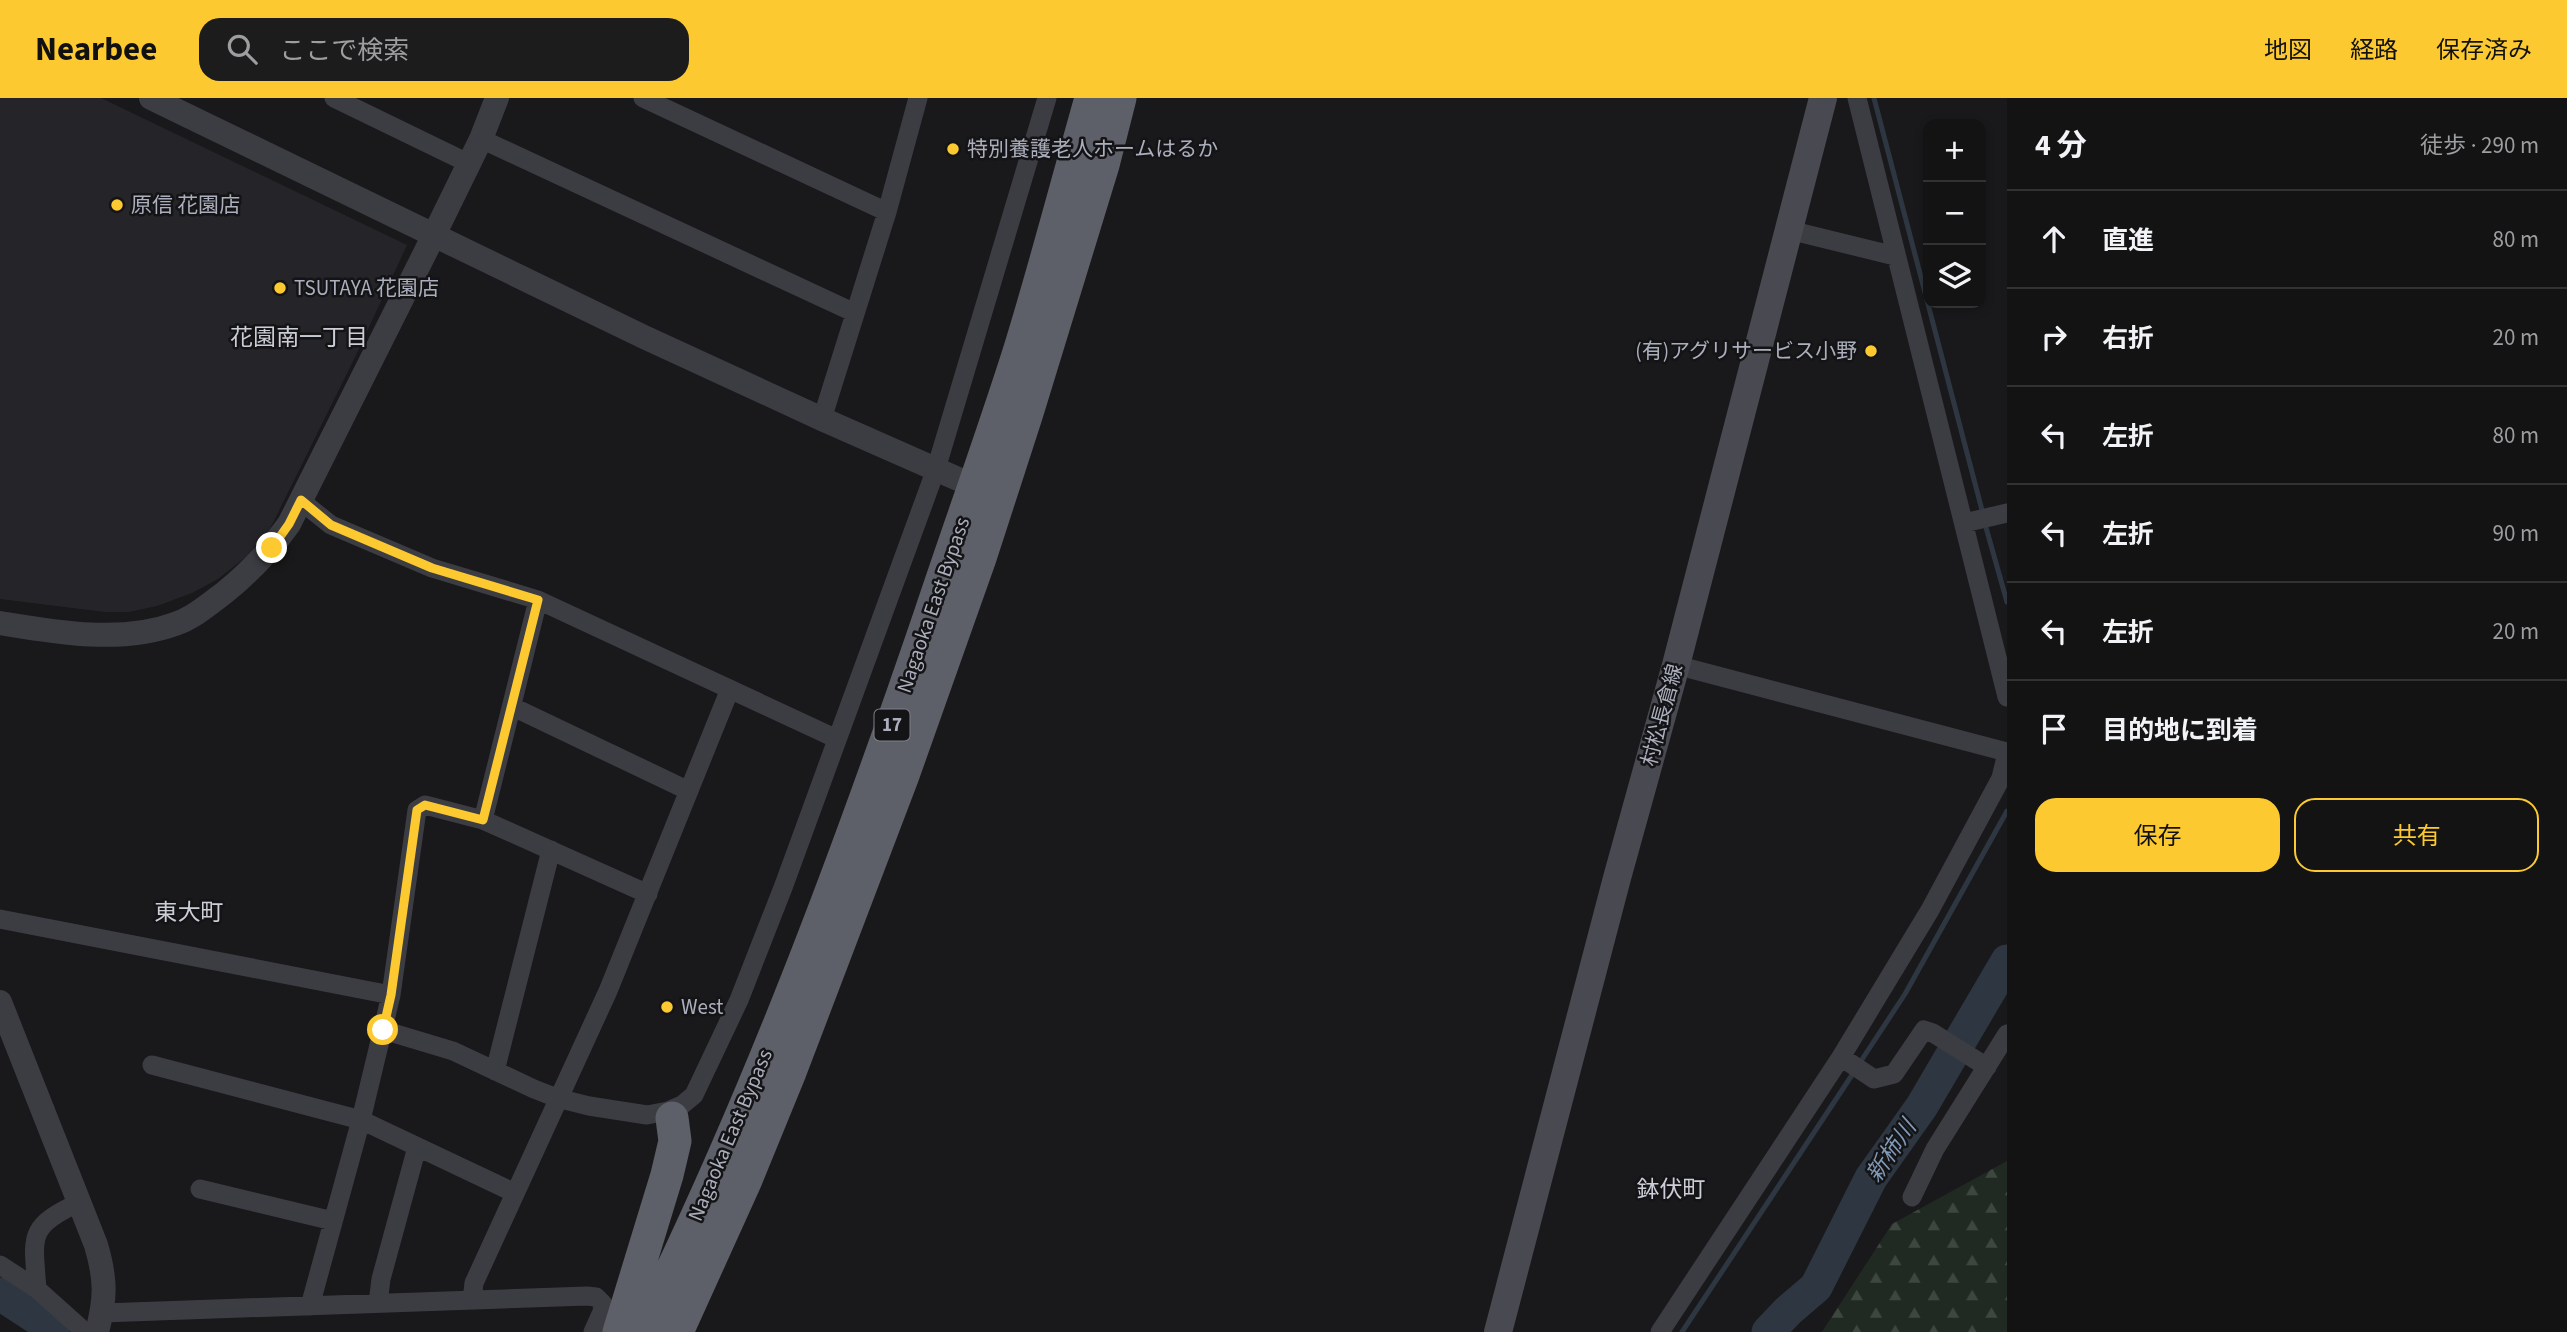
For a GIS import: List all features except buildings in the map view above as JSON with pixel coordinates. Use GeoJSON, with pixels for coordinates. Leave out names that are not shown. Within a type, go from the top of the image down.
{"type":"FeatureCollection","features":[{"type":"Feature","properties":{"kind":"highway","name":"Nagaoka East Bypass"},"geometry":{"type":"LineString","coordinates":[[642,1332],[751,1088],[815,932],[874,776],[1019,352],[1091,98]]}},
{"type":"Feature","properties":{"kind":"highway","name":"Nagaoka East Bypass"},"geometry":{"type":"LineString","coordinates":[[677,1332],[745,1182],[790,1072],[902,778],[980,558],[1122,98]]}},
{"type":"Feature","properties":{"kind":"highway"},"geometry":{"type":"LineString","coordinates":[[619,1332],[675,1141],[670,1114]]}},
{"type":"Feature","properties":{"kind":"main road","name":"村松長倉線"},"geometry":{"type":"LineString","coordinates":[[1498,1332],[1676,665],[1823,98]]}},
{"type":"Feature","properties":{"kind":"street"},"geometry":{"type":"LineString","coordinates":[[334,98],[468,163]]}},
{"type":"Feature","properties":{"kind":"street"},"geometry":{"type":"LineString","coordinates":[[0,622],[106,634],[140,632],[174,625],[206,607],[258,564],[289,524],[481,139],[497,98]]}},
{"type":"Feature","properties":{"kind":"street"},"geometry":{"type":"LineString","coordinates":[[643,98],[887,212]]}},
{"type":"Feature","properties":{"kind":"street"},"geometry":{"type":"LineString","coordinates":[[822,419],[887,212],[917,102],[897,98]]}},
{"type":"Feature","properties":{"kind":"street"},"geometry":{"type":"LineString","coordinates":[[383,1030],[453,1051],[534,1090],[589,1106],[647,1115],[670,1114],[694,1095],[739,1000],[837,739],[947,474],[1047,98]]}},
{"type":"Feature","properties":{"kind":"street"},"geometry":{"type":"LineString","coordinates":[[1857,98],[2007,697]]}},
{"type":"Feature","properties":{"kind":"street"},"geometry":{"type":"LineString","coordinates":[[161,100],[433,237],[822,419],[947,474]]}},
{"type":"Feature","properties":{"kind":"street"},"geometry":{"type":"LineString","coordinates":[[481,139],[855,313]]}},
{"type":"Feature","properties":{"kind":"street"},"geometry":{"type":"LineString","coordinates":[[1789,230],[1895,256]]}},
{"type":"Feature","properties":{"kind":"street"},"geometry":{"type":"LineString","coordinates":[[301,500],[331,525],[419,563],[538,600],[837,739]]}},
{"type":"Feature","properties":{"kind":"street"},"geometry":{"type":"LineString","coordinates":[[1964,523],[2007,513]]}},
{"type":"Feature","properties":{"kind":"street"},"geometry":{"type":"LineString","coordinates":[[483,820],[538,600]]}},
{"type":"Feature","properties":{"kind":"street"},"geometry":{"type":"LineString","coordinates":[[1660,1332],[1851,1063],[1930,910],[2004,781],[2007,753],[1676,665]]}},
{"type":"Feature","properties":{"kind":"street"},"geometry":{"type":"LineString","coordinates":[[472,1300],[474,1283],[608,991],[730,689]]}},
{"type":"Feature","properties":{"kind":"street"},"geometry":{"type":"LineString","coordinates":[[513,707],[689,791]]}},
{"type":"Feature","properties":{"kind":"street"},"geometry":{"type":"LineString","coordinates":[[310,1306],[361,1120],[391,995],[417,810],[425,805],[483,820],[648,894]]}},
{"type":"Feature","properties":{"kind":"street"},"geometry":{"type":"LineString","coordinates":[[495,1070],[551,850]]}},
{"type":"Feature","properties":{"kind":"street"},"geometry":{"type":"LineString","coordinates":[[0,919],[391,995]]}},
{"type":"Feature","properties":{"kind":"street"},"geometry":{"type":"LineString","coordinates":[[0,1002],[102,1264],[105,1291],[100,1322],[310,1306],[596,1297],[603,1304],[593,1332]]}},
{"type":"Feature","properties":{"kind":"street"},"geometry":{"type":"LineString","coordinates":[[1851,1063],[1874,1079],[1894,1074],[1924,1030],[1981,1063]]}},
{"type":"Feature","properties":{"kind":"street"},"geometry":{"type":"LineString","coordinates":[[1912,1197],[1981,1063],[2007,1034]]}},
{"type":"Feature","properties":{"kind":"street"},"geometry":{"type":"LineString","coordinates":[[152,1065],[361,1120],[515,1193]]}},
{"type":"Feature","properties":{"kind":"street"},"geometry":{"type":"LineString","coordinates":[[378,1303],[381,1279],[417,1147]]}},
{"type":"Feature","properties":{"kind":"street"},"geometry":{"type":"LineString","coordinates":[[200,1189],[333,1220]]}},
{"type":"Feature","properties":{"kind":"street"},"geometry":{"type":"LineString","coordinates":[[37,1289],[34,1248],[37,1231],[51,1216],[80,1202]]}},
{"type":"Feature","properties":{"kind":"street"},"geometry":{"type":"LineString","coordinates":[[0,1265],[37,1289],[85,1332]]}},
{"type":"Feature","properties":{"kind":"shaded area"},"geometry":{"type":"Polygon","coordinates":[[[0,98],[101,98],[407,245],[270,529],[247,556],[218,579],[192,593],[157,606],[129,612],[105,612],[0,599],[0,98]]]}},
{"type":"Feature","properties":{"kind":"green space"},"geometry":{"type":"Polygon","coordinates":[[[2007,1161],[2007,1332],[1822,1332],[1892,1224],[2007,1161]]]}},
{"type":"Feature","properties":{"kind":"waterway"},"geometry":{"type":"LineString","coordinates":[[1874,98],[1983,514]]}},
{"type":"Feature","properties":{"kind":"waterway"},"geometry":{"type":"LineString","coordinates":[[1985,524],[2007,602]]}},
{"type":"Feature","properties":{"kind":"waterway"},"geometry":{"type":"LineString","coordinates":[[1859,1064],[1905,994],[2007,811]]}},
{"type":"Feature","properties":{"kind":"waterway","name":"新柿川"},"geometry":{"type":"LineString","coordinates":[[1768,1332],[1816,1287],[1871,1178],[1922,1106],[2007,961]]}},
{"type":"Feature","properties":{"kind":"waterway"},"geometry":{"type":"LineString","coordinates":[[1682,1332],[1854,1072]]}},
{"type":"Feature","properties":{"kind":"waterway"},"geometry":{"type":"LineString","coordinates":[[0,1294],[49,1326],[53,1332]]}},
{"type":"Feature","properties":{"kind":"place","name":"特別養護老人ホームはるか"},"geometry":{"type":"Point","coordinates":[953,149]}},
{"type":"Feature","properties":{"kind":"place","name":"原信 花園店"},"geometry":{"type":"Point","coordinates":[117,205]}},
{"type":"Feature","properties":{"kind":"place","name":"TSUTAYA 花園店"},"geometry":{"type":"Point","coordinates":[280,288]}},
{"type":"Feature","properties":{"kind":"place","name":"(有)アグリサービス小野"},"geometry":{"type":"Point","coordinates":[1871,351]}},
{"type":"Feature","properties":{"kind":"place","name":"West"},"geometry":{"type":"Point","coordinates":[667,1007]}},
{"type":"Feature","properties":{"kind":"district","name":"花園南一丁目"},"geometry":{"type":"Point","coordinates":[299,337]}},
{"type":"Feature","properties":{"kind":"district","name":"東大町"},"geometry":{"type":"Point","coordinates":[189,912]}},
{"type":"Feature","properties":{"kind":"district","name":"鉢伏町"},"geometry":{"type":"Point","coordinates":[1671,1189]}},
{"type":"Feature","properties":{"kind":"route"},"geometry":{"type":"LineString","coordinates":[[272,548],[289,524],[301,500],[331,525],[432,568],[538,600],[483,820],[425,805],[417,810],[391,995],[383,1030]]}}]}
